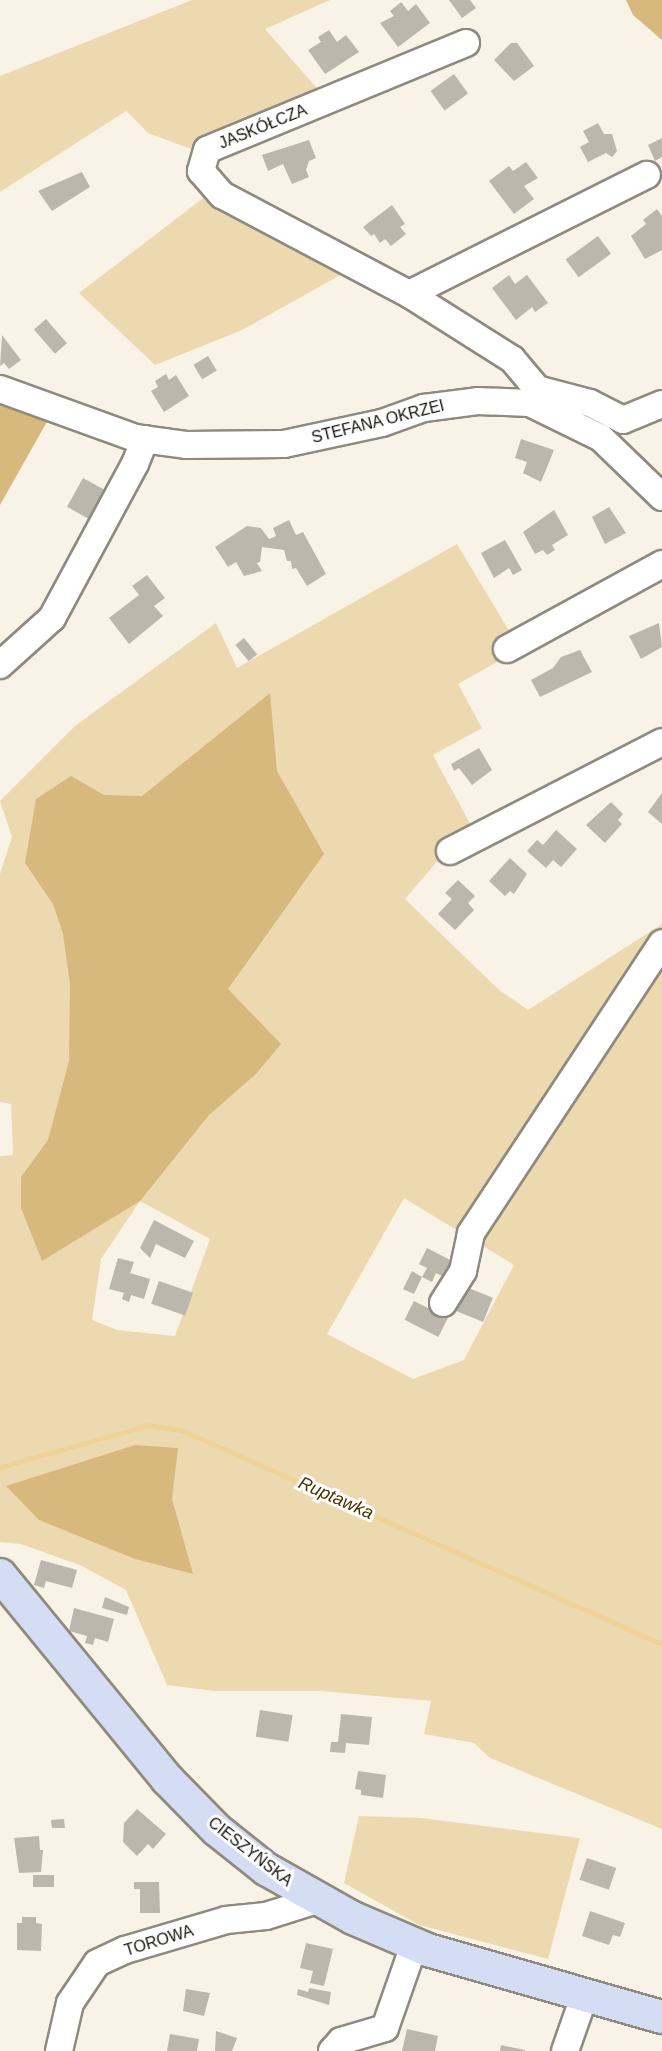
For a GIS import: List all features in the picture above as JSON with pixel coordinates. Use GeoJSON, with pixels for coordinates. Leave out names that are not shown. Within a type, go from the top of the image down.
{"type":"FeatureCollection","features":[{"type":"Feature","properties":{"kind":"main road","name":"CIESZYŃSKA"},"geometry":{"type":"LineString","coordinates":[[0,1575],[167,1779],[217,1830],[266,1869],[317,1900],[414,1945],[662,2017]]}},
{"type":"Feature","properties":{"kind":"street","name":"JASKÓŁCZA"},"geometry":{"type":"LineString","coordinates":[[466,43],[207,150],[201,162],[201,171],[222,195],[409,294],[512,359],[533,396]]}},
{"type":"Feature","properties":{"kind":"street"},"geometry":{"type":"LineString","coordinates":[[409,294],[647,175]]}},
{"type":"Feature","properties":{"kind":"street","name":"STEFANA OKRZEI"},"geometry":{"type":"LineString","coordinates":[[0,389],[145,439],[186,445],[284,444],[372,426],[424,408],[533,396],[601,438],[662,497]]}},
{"type":"Feature","properties":{"kind":"street"},"geometry":{"type":"LineString","coordinates":[[533,396],[590,403],[623,420],[662,404]]}},
{"type":"Feature","properties":{"kind":"street"},"geometry":{"type":"LineString","coordinates":[[0,665],[52,618],[135,464],[145,439]]}},
{"type":"Feature","properties":{"kind":"street"},"geometry":{"type":"LineString","coordinates":[[507,649],[662,564]]}},
{"type":"Feature","properties":{"kind":"street"},"geometry":{"type":"LineString","coordinates":[[450,851],[662,742]]}},
{"type":"Feature","properties":{"kind":"street"},"geometry":{"type":"LineString","coordinates":[[443,1303],[463,1270],[477,1223],[662,943]]}},
{"type":"Feature","properties":{"kind":"street","name":"TOROWA"},"geometry":{"type":"LineString","coordinates":[[59,2051],[70,2003],[97,1963],[125,1950],[226,1920],[266,1916],[317,1900]]}},
{"type":"Feature","properties":{"kind":"street"},"geometry":{"type":"LineString","coordinates":[[332,2051],[341,2041],[385,2028],[414,1945]]}},
{"type":"Feature","properties":{"kind":"street"},"geometry":{"type":"LineString","coordinates":[[565,2051],[585,1994]]}},
{"type":"Feature","properties":{"kind":"shaded area"},"geometry":{"type":"Polygon","coordinates":[[[192,0],[330,0],[265,29],[322,94],[207,136],[191,149],[148,133],[126,111],[0,192],[0,76],[192,0]]]}},
{"type":"Feature","properties":{"kind":"shaded area"},"geometry":{"type":"Polygon","coordinates":[[[626,0],[662,0],[662,40],[633,15],[626,0]]]}},
{"type":"Feature","properties":{"kind":"shaded area"},"geometry":{"type":"Polygon","coordinates":[[[210,193],[344,273],[242,330],[155,365],[79,293],[210,193]]]}},
{"type":"Feature","properties":{"kind":"shaded area"},"geometry":{"type":"Polygon","coordinates":[[[0,406],[25,410],[48,420],[0,505],[0,406]]]}},
{"type":"Feature","properties":{"kind":"shaded area"},"geometry":{"type":"Polygon","coordinates":[[[457,544],[520,649],[458,684],[482,728],[433,755],[473,829],[459,836],[405,899],[498,989],[528,1010],[662,924],[662,1829],[490,1758],[474,1743],[424,1734],[431,1701],[321,1691],[214,1691],[167,1685],[126,1590],[82,1566],[21,1544],[0,1542],[0,1156],[13,1155],[11,1104],[0,1102],[0,874],[12,837],[0,801],[75,726],[216,623],[237,668],[457,544]],[[404,1198],[327,1334],[413,1379],[464,1360],[514,1265],[404,1198]],[[140,1201],[101,1259],[92,1320],[117,1330],[175,1336],[210,1239],[140,1201]]]}},
{"type":"Feature","properties":{"kind":"shaded area"},"geometry":{"type":"Polygon","coordinates":[[[270,693],[277,771],[324,854],[228,989],[281,1044],[257,1073],[209,1115],[140,1201],[42,1261],[21,1208],[21,1177],[48,1140],[69,1061],[70,984],[63,934],[53,904],[25,863],[36,799],[71,776],[104,795],[142,796],[270,693]]]}},
{"type":"Feature","properties":{"kind":"shaded area"},"geometry":{"type":"Polygon","coordinates":[[[135,1445],[178,1448],[172,1499],[193,1574],[135,1559],[39,1520],[6,1486],[135,1445]]]}},
{"type":"Feature","properties":{"kind":"shaded area"},"geometry":{"type":"Polygon","coordinates":[[[359,1816],[421,1818],[580,1838],[548,1959],[419,1925],[344,1883],[359,1816]]]}},
{"type":"Feature","properties":{"kind":"building"},"geometry":{"type":"Polygon","coordinates":[[[449,0],[470,0],[476,8],[462,18],[449,0]]]}},
{"type":"Feature","properties":{"kind":"building"},"geometry":{"type":"Polygon","coordinates":[[[401,2],[408,11],[416,4],[430,23],[398,47],[380,23],[394,16],[390,11],[401,2]]]}},
{"type":"Feature","properties":{"kind":"building"},"geometry":{"type":"Polygon","coordinates":[[[329,30],[337,42],[346,35],[359,52],[325,74],[308,50],[321,42],[318,37],[329,30]]]}},
{"type":"Feature","properties":{"kind":"building"},"geometry":{"type":"Polygon","coordinates":[[[511,43],[517,43],[534,66],[514,81],[494,60],[511,43]]]}},
{"type":"Feature","properties":{"kind":"building"},"geometry":{"type":"Polygon","coordinates":[[[454,74],[468,93],[445,110],[431,91],[454,74]]]}},
{"type":"Feature","properties":{"kind":"building"},"geometry":{"type":"Polygon","coordinates":[[[598,123],[604,134],[612,134],[617,151],[612,157],[606,153],[588,162],[580,147],[589,142],[583,131],[598,123]]]}},
{"type":"Feature","properties":{"kind":"building"},"geometry":{"type":"Polygon","coordinates":[[[662,138],[662,157],[655,161],[648,145],[662,138]]]}},
{"type":"Feature","properties":{"kind":"building"},"geometry":{"type":"Polygon","coordinates":[[[309,140],[316,158],[309,161],[306,170],[309,177],[292,184],[283,164],[268,171],[262,155],[309,140]]]}},
{"type":"Feature","properties":{"kind":"building"},"geometry":{"type":"Polygon","coordinates":[[[526,162],[538,178],[524,186],[534,199],[514,214],[489,181],[509,166],[513,171],[526,162]]]}},
{"type":"Feature","properties":{"kind":"building"},"geometry":{"type":"Polygon","coordinates":[[[82,172],[90,187],[52,211],[38,191],[82,172]]]}},
{"type":"Feature","properties":{"kind":"building"},"geometry":{"type":"Polygon","coordinates":[[[392,205],[405,224],[400,227],[406,234],[391,246],[385,239],[380,243],[374,234],[371,236],[363,227],[392,205]]]}},
{"type":"Feature","properties":{"kind":"building"},"geometry":{"type":"Polygon","coordinates":[[[657,209],[662,216],[662,250],[645,259],[631,236],[646,224],[643,220],[657,209]]]}},
{"type":"Feature","properties":{"kind":"building"},"geometry":{"type":"Polygon","coordinates":[[[598,236],[611,254],[579,277],[566,260],[598,236]]]}},
{"type":"Feature","properties":{"kind":"building"},"geometry":{"type":"Polygon","coordinates":[[[509,275],[515,284],[527,275],[548,303],[535,312],[532,307],[516,320],[492,288],[509,275]]]}},
{"type":"Feature","properties":{"kind":"building"},"geometry":{"type":"Polygon","coordinates":[[[46,319],[67,343],[55,354],[34,329],[46,319]]]}},
{"type":"Feature","properties":{"kind":"building"},"geometry":{"type":"Polygon","coordinates":[[[2,335],[21,360],[9,369],[4,363],[0,366],[2,335]]]}},
{"type":"Feature","properties":{"kind":"building"},"geometry":{"type":"Polygon","coordinates":[[[208,356],[217,371],[202,379],[193,365],[208,356]]]}},
{"type":"Feature","properties":{"kind":"building"},"geometry":{"type":"Polygon","coordinates":[[[166,374],[169,380],[176,375],[189,396],[164,412],[151,391],[158,387],[155,381],[166,374]]]}},
{"type":"Feature","properties":{"kind":"building"},"geometry":{"type":"Polygon","coordinates":[[[521,439],[554,450],[541,482],[523,473],[527,462],[515,458],[521,439]]]}},
{"type":"Feature","properties":{"kind":"building"},"geometry":{"type":"Polygon","coordinates":[[[83,478],[106,491],[90,519],[67,507],[83,478]]]}},
{"type":"Feature","properties":{"kind":"building"},"geometry":{"type":"Polygon","coordinates":[[[609,507],[626,533],[605,544],[592,517],[609,507]]]}},
{"type":"Feature","properties":{"kind":"building"},"geometry":{"type":"Polygon","coordinates":[[[554,510],[568,535],[552,545],[555,550],[547,555],[543,550],[535,554],[523,532],[554,510]]]}},
{"type":"Feature","properties":{"kind":"building"},"geometry":{"type":"Polygon","coordinates":[[[289,520],[296,535],[303,532],[326,574],[307,586],[296,568],[292,569],[291,561],[287,561],[284,550],[262,547],[260,562],[257,563],[262,571],[244,576],[236,562],[228,567],[215,547],[247,526],[261,528],[269,539],[276,536],[273,528],[289,520]]]}},
{"type":"Feature","properties":{"kind":"building"},"geometry":{"type":"Polygon","coordinates":[[[505,540],[522,570],[513,575],[509,568],[494,578],[481,553],[505,540]]]}},
{"type":"Feature","properties":{"kind":"building"},"geometry":{"type":"Polygon","coordinates":[[[147,575],[165,598],[154,606],[163,616],[129,644],[109,618],[139,595],[132,586],[147,575]]]}},
{"type":"Feature","properties":{"kind":"building"},"geometry":{"type":"Polygon","coordinates":[[[659,623],[662,647],[641,659],[629,636],[659,623]]]}},
{"type":"Feature","properties":{"kind":"building"},"geometry":{"type":"Polygon","coordinates":[[[244,638],[257,654],[249,661],[235,645],[244,638]]]}},
{"type":"Feature","properties":{"kind":"building"},"geometry":{"type":"Polygon","coordinates":[[[580,650],[592,672],[540,697],[531,680],[553,668],[561,657],[580,650]]]}},
{"type":"Feature","properties":{"kind":"building"},"geometry":{"type":"Polygon","coordinates":[[[479,748],[492,770],[472,785],[459,768],[454,771],[451,764],[479,748]]]}},
{"type":"Feature","properties":{"kind":"building"},"geometry":{"type":"Polygon","coordinates":[[[662,793],[662,824],[648,812],[662,793]]]}},
{"type":"Feature","properties":{"kind":"building"},"geometry":{"type":"Polygon","coordinates":[[[611,802],[623,814],[618,820],[622,824],[605,843],[586,825],[611,802]]]}},
{"type":"Feature","properties":{"kind":"building"},"geometry":{"type":"Polygon","coordinates":[[[556,830],[577,849],[561,867],[553,860],[546,868],[527,851],[537,840],[543,845],[556,830]]]}},
{"type":"Feature","properties":{"kind":"building"},"geometry":{"type":"Polygon","coordinates":[[[510,858],[527,874],[514,894],[510,891],[505,896],[489,881],[510,858]]]}},
{"type":"Feature","properties":{"kind":"building"},"geometry":{"type":"Polygon","coordinates":[[[458,880],[475,896],[468,903],[474,910],[455,930],[438,914],[452,899],[445,893],[458,880]]]}},
{"type":"Feature","properties":{"kind":"building"},"geometry":{"type":"Polygon","coordinates":[[[154,1220],[194,1241],[185,1258],[156,1244],[150,1258],[140,1248],[154,1220]]]}},
{"type":"Feature","properties":{"kind":"building"},"geometry":{"type":"Polygon","coordinates":[[[427,1248],[460,1265],[452,1281],[436,1273],[432,1282],[422,1277],[427,1268],[419,1264],[427,1248]]]}},
{"type":"Feature","properties":{"kind":"building"},"geometry":{"type":"Polygon","coordinates":[[[118,1258],[134,1262],[130,1273],[150,1279],[144,1299],[131,1295],[129,1302],[122,1299],[124,1293],[109,1289],[118,1258]]]}},
{"type":"Feature","properties":{"kind":"building"},"geometry":{"type":"Polygon","coordinates":[[[412,1271],[422,1277],[414,1294],[403,1289],[412,1271]]]}},
{"type":"Feature","properties":{"kind":"building"},"geometry":{"type":"Polygon","coordinates":[[[159,1281],[193,1293],[185,1315],[151,1304],[159,1281]]]}},
{"type":"Feature","properties":{"kind":"building"},"geometry":{"type":"Polygon","coordinates":[[[466,1287],[493,1298],[483,1322],[456,1311],[466,1287]]]}},
{"type":"Feature","properties":{"kind":"building"},"geometry":{"type":"Polygon","coordinates":[[[414,1301],[448,1318],[438,1337],[404,1320],[414,1301]]]}},
{"type":"Feature","properties":{"kind":"building"},"geometry":{"type":"Polygon","coordinates":[[[41,1560],[77,1570],[72,1588],[46,1581],[44,1588],[34,1585],[41,1560]]]}},
{"type":"Feature","properties":{"kind":"building"},"geometry":{"type":"Polygon","coordinates":[[[105,1597],[129,1607],[127,1615],[102,1608],[105,1597]]]}},
{"type":"Feature","properties":{"kind":"building"},"geometry":{"type":"Polygon","coordinates":[[[74,1608],[114,1619],[108,1642],[95,1638],[93,1645],[85,1643],[87,1636],[69,1631],[74,1608]]]}},
{"type":"Feature","properties":{"kind":"building"},"geometry":{"type":"Polygon","coordinates":[[[260,1710],[293,1715],[288,1742],[256,1737],[260,1710]]]}},
{"type":"Feature","properties":{"kind":"building"},"geometry":{"type":"Polygon","coordinates":[[[341,1714],[372,1717],[369,1745],[346,1743],[345,1753],[330,1752],[331,1742],[338,1742],[341,1714]]]}},
{"type":"Feature","properties":{"kind":"building"},"geometry":{"type":"Polygon","coordinates":[[[358,1771],[386,1775],[383,1798],[361,1795],[361,1790],[355,1789],[358,1771]]]}},
{"type":"Feature","properties":{"kind":"building"},"geometry":{"type":"Polygon","coordinates":[[[137,1809],[166,1834],[153,1849],[148,1844],[137,1856],[123,1842],[124,1823],[137,1809]]]}},
{"type":"Feature","properties":{"kind":"building"},"geometry":{"type":"Polygon","coordinates":[[[64,1819],[65,1828],[52,1828],[51,1820],[64,1819]]]}},
{"type":"Feature","properties":{"kind":"building"},"geometry":{"type":"Polygon","coordinates":[[[39,1836],[40,1850],[43,1850],[41,1872],[19,1873],[14,1838],[39,1836]]]}},
{"type":"Feature","properties":{"kind":"building"},"geometry":{"type":"Polygon","coordinates":[[[587,1858],[616,1868],[609,1890],[580,1880],[587,1858]]]}},
{"type":"Feature","properties":{"kind":"building"},"geometry":{"type":"Polygon","coordinates":[[[33,1875],[54,1875],[54,1887],[33,1887],[33,1875]]]}},
{"type":"Feature","properties":{"kind":"building"},"geometry":{"type":"Polygon","coordinates":[[[134,1882],[159,1882],[160,1913],[140,1913],[140,1889],[134,1889],[134,1882]]]}},
{"type":"Feature","properties":{"kind":"building"},"geometry":{"type":"Polygon","coordinates":[[[590,1911],[625,1923],[620,1937],[613,1935],[609,1945],[582,1936],[590,1911]]]}},
{"type":"Feature","properties":{"kind":"building"},"geometry":{"type":"Polygon","coordinates":[[[22,1917],[36,1917],[36,1923],[42,1924],[41,1951],[17,1950],[17,1923],[22,1923],[22,1917]]]}},
{"type":"Feature","properties":{"kind":"building"},"geometry":{"type":"Polygon","coordinates":[[[306,1943],[333,1949],[324,1986],[310,1983],[313,1971],[300,1968],[306,1943]]]}},
{"type":"Feature","properties":{"kind":"building"},"geometry":{"type":"Polygon","coordinates":[[[309,1988],[331,1992],[329,2005],[297,1995],[298,1989],[308,1992],[309,1988]]]}},
{"type":"Feature","properties":{"kind":"building"},"geometry":{"type":"Polygon","coordinates":[[[186,1989],[210,1993],[204,2016],[183,2011],[186,1989]]]}},
{"type":"Feature","properties":{"kind":"building"},"geometry":{"type":"Polygon","coordinates":[[[407,2029],[438,2036],[435,2051],[402,2051],[407,2029]]]}},
{"type":"Feature","properties":{"kind":"building"},"geometry":{"type":"Polygon","coordinates":[[[216,2031],[237,2038],[232,2051],[215,2051],[216,2031]]]}},
{"type":"Feature","properties":{"kind":"building"},"geometry":{"type":"Polygon","coordinates":[[[170,2034],[199,2039],[197,2051],[167,2051],[170,2034]]]}},
{"type":"Feature","properties":{"kind":"building"},"geometry":{"type":"Polygon","coordinates":[[[501,2045],[525,2050],[525,2051],[500,2051],[501,2045]]]}},
{"type":"Feature","properties":{"kind":"waterway","name":"Ruptawka"},"geometry":{"type":"LineString","coordinates":[[0,1467],[148,1425],[184,1431],[662,1644]]}}]}
